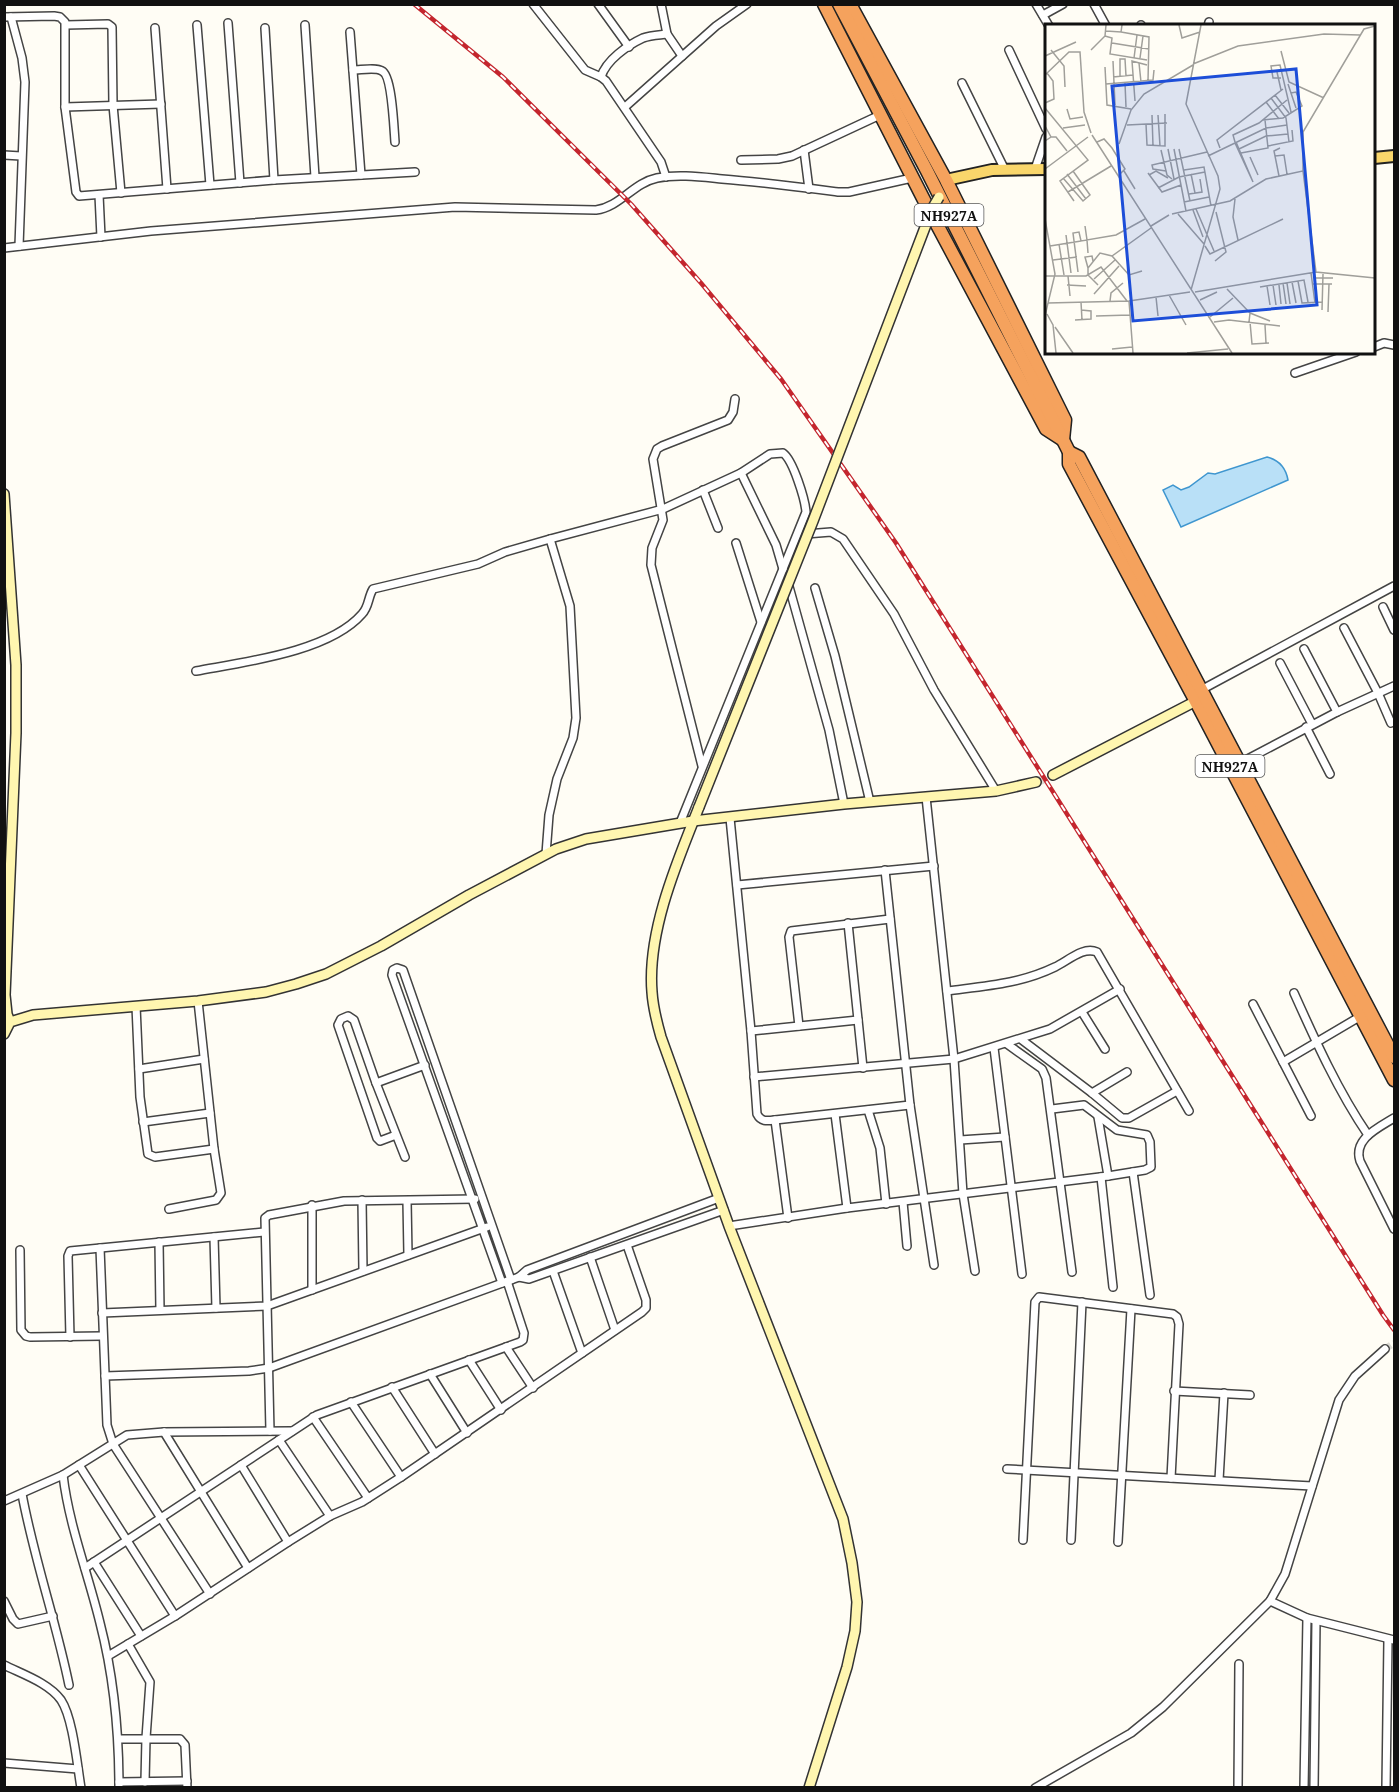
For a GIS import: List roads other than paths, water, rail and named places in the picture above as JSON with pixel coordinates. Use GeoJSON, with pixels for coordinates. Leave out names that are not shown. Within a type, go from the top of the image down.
{"type":"FeatureCollection","features":[{"type":"Feature","properties":{"kind":"highway"},"geometry":{"type":"LineString","coordinates":[[824,4],[912,178],[1046,429],[1063,440],[1065,420],[946,180],[850,4]]}},
{"type":"Feature","properties":{"kind":"highway","name":"NH927A"},"geometry":{"type":"LineString","coordinates":[[839,4],[1069,452],[1079,457],[1395,1080]]}},
{"type":"Feature","properties":{"kind":"highway","name":"NH927A"},"geometry":{"type":"LineString","coordinates":[[1199,695],[1240,763],[1395,1057]]}},
{"type":"Feature","properties":{"kind":"main road"},"geometry":{"type":"LineString","coordinates":[[1375,158],[1395,156]]}},
{"type":"Feature","properties":{"kind":"main road"},"geometry":{"type":"LineString","coordinates":[[946,180],[973,173],[1041,169]]}},
{"type":"Feature","properties":{"kind":"main road"},"geometry":{"type":"LineString","coordinates":[[809,1788],[852,1649],[857,1602],[852,1563],[843,1519],[729,1226],[661,1037],[652,991],[655,936],[661,912],[693,821],[939,196]]}},
{"type":"Feature","properties":{"kind":"main road"},"geometry":{"type":"LineString","coordinates":[[4,494],[16,665],[14,805],[5,995],[6,1014],[10,1022]]}},
{"type":"Feature","properties":{"kind":"main road"},"geometry":{"type":"LineString","coordinates":[[1053,775],[1199,695]]}},
{"type":"Feature","properties":{"kind":"main road"},"geometry":{"type":"LineString","coordinates":[[4,1034],[10,1022],[33,1015],[198,1001],[266,992],[326,974],[546,854],[586,839],[693,821],[844,804],[996,791],[1036,782]]}},
{"type":"Feature","properties":{"kind":"street"},"geometry":{"type":"LineString","coordinates":[[533,4],[579,64],[590,73],[601,77],[625,107],[661,162],[666,177]]}},
{"type":"Feature","properties":{"kind":"street"},"geometry":{"type":"LineString","coordinates":[[598,4],[629,47]]}},
{"type":"Feature","properties":{"kind":"street"},"geometry":{"type":"LineString","coordinates":[[661,4],[668,34],[682,56]]}},
{"type":"Feature","properties":{"kind":"street"},"geometry":{"type":"LineString","coordinates":[[625,107],[716,26],[747,4]]}},
{"type":"Feature","properties":{"kind":"street"},"geometry":{"type":"LineString","coordinates":[[1036,4],[1048,24]]}},
{"type":"Feature","properties":{"kind":"street"},"geometry":{"type":"LineString","coordinates":[[1043,15],[1063,4]]}},
{"type":"Feature","properties":{"kind":"street"},"geometry":{"type":"LineString","coordinates":[[1094,4],[1105,24]]}},
{"type":"Feature","properties":{"kind":"street"},"geometry":{"type":"LineString","coordinates":[[19,246],[24,71],[8,17],[54,16],[63,19],[66,25],[65,107],[76,192],[82,197],[274,180],[415,172]]}},
{"type":"Feature","properties":{"kind":"street"},"geometry":{"type":"LineString","coordinates":[[228,23],[240,183]]}},
{"type":"Feature","properties":{"kind":"street"},"geometry":{"type":"LineString","coordinates":[[66,25],[108,24],[112,27],[113,105],[121,193]]}},
{"type":"Feature","properties":{"kind":"street"},"geometry":{"type":"LineString","coordinates":[[197,25],[210,185]]}},
{"type":"Feature","properties":{"kind":"street"},"geometry":{"type":"LineString","coordinates":[[305,25],[315,177]]}},
{"type":"Feature","properties":{"kind":"street"},"geometry":{"type":"LineString","coordinates":[[155,28],[167,189]]}},
{"type":"Feature","properties":{"kind":"street"},"geometry":{"type":"LineString","coordinates":[[265,28],[274,180]]}},
{"type":"Feature","properties":{"kind":"street"},"geometry":{"type":"LineString","coordinates":[[350,32],[361,175]]}},
{"type":"Feature","properties":{"kind":"street"},"geometry":{"type":"LineString","coordinates":[[601,77],[608,63],[629,47],[645,37],[668,34]]}},
{"type":"Feature","properties":{"kind":"street"},"geometry":{"type":"LineString","coordinates":[[1009,50],[1044,114]]}},
{"type":"Feature","properties":{"kind":"street"},"geometry":{"type":"LineString","coordinates":[[353,70],[381,70],[385,73],[389,85],[395,142]]}},
{"type":"Feature","properties":{"kind":"street"},"geometry":{"type":"LineString","coordinates":[[962,84],[1005,170]]}},
{"type":"Feature","properties":{"kind":"street"},"geometry":{"type":"LineString","coordinates":[[65,107],[161,104]]}},
{"type":"Feature","properties":{"kind":"street"},"geometry":{"type":"LineString","coordinates":[[741,160],[785,158],[880,115]]}},
{"type":"Feature","properties":{"kind":"street"},"geometry":{"type":"LineString","coordinates":[[1041,169],[1045,148]]}},
{"type":"Feature","properties":{"kind":"street"},"geometry":{"type":"LineString","coordinates":[[804,150],[809,189]]}},
{"type":"Feature","properties":{"kind":"street"},"geometry":{"type":"LineString","coordinates":[[4,155],[21,156]]}},
{"type":"Feature","properties":{"kind":"street"},"geometry":{"type":"LineString","coordinates":[[4,248],[101,237],[455,207],[596,210],[616,203],[643,182],[666,177],[706,177],[849,192],[912,178]]}},
{"type":"Feature","properties":{"kind":"street"},"geometry":{"type":"LineString","coordinates":[[99,195],[101,237]]}},
{"type":"Feature","properties":{"kind":"street"},"geometry":{"type":"LineString","coordinates":[[1375,347],[1384,344],[1395,345]]}},
{"type":"Feature","properties":{"kind":"street"},"geometry":{"type":"LineString","coordinates":[[1295,373],[1350,354]]}},
{"type":"Feature","properties":{"kind":"street"},"geometry":{"type":"LineString","coordinates":[[702,767],[651,565],[652,548],[663,520],[653,459],[657,449],[728,420],[733,412],[735,399]]}},
{"type":"Feature","properties":{"kind":"street"},"geometry":{"type":"LineString","coordinates":[[196,671],[255,660],[321,641],[339,633],[362,615],[373,589],[478,564],[505,552],[663,509],[741,473],[777,452],[787,457],[806,512],[680,823]]}},
{"type":"Feature","properties":{"kind":"street"},"geometry":{"type":"LineString","coordinates":[[741,473],[776,545],[829,730],[844,804]]}},
{"type":"Feature","properties":{"kind":"street"},"geometry":{"type":"LineString","coordinates":[[702,490],[718,528]]}},
{"type":"Feature","properties":{"kind":"street"},"geometry":{"type":"LineString","coordinates":[[796,535],[831,532],[843,539],[894,614],[934,690],[996,791]]}},
{"type":"Feature","properties":{"kind":"street"},"geometry":{"type":"LineString","coordinates":[[546,854],[549,815],[557,779],[573,738],[576,718],[570,606],[550,539]]}},
{"type":"Feature","properties":{"kind":"street"},"geometry":{"type":"LineString","coordinates":[[736,543],[761,622]]}},
{"type":"Feature","properties":{"kind":"street"},"geometry":{"type":"LineString","coordinates":[[1199,695],[1395,586]]}},
{"type":"Feature","properties":{"kind":"street"},"geometry":{"type":"LineString","coordinates":[[815,588],[835,656],[870,802]]}},
{"type":"Feature","properties":{"kind":"street"},"geometry":{"type":"LineString","coordinates":[[1383,607],[1395,630]]}},
{"type":"Feature","properties":{"kind":"street"},"geometry":{"type":"LineString","coordinates":[[1344,628],[1391,723]]}},
{"type":"Feature","properties":{"kind":"street"},"geometry":{"type":"LineString","coordinates":[[1304,649],[1337,712]]}},
{"type":"Feature","properties":{"kind":"street"},"geometry":{"type":"LineString","coordinates":[[1280,663],[1330,774]]}},
{"type":"Feature","properties":{"kind":"street"},"geometry":{"type":"LineString","coordinates":[[1240,763],[1337,712],[1395,686]]}},
{"type":"Feature","properties":{"kind":"street"},"geometry":{"type":"LineString","coordinates":[[926,798],[954,1059],[963,1194],[975,1271]]}},
{"type":"Feature","properties":{"kind":"street"},"geometry":{"type":"LineString","coordinates":[[730,818],[757,1114],[761,1120],[775,1120],[910,1105]]}},
{"type":"Feature","properties":{"kind":"street"},"geometry":{"type":"LineString","coordinates":[[737,885],[934,866]]}},
{"type":"Feature","properties":{"kind":"street"},"geometry":{"type":"LineString","coordinates":[[885,870],[910,1105],[934,1264]]}},
{"type":"Feature","properties":{"kind":"street"},"geometry":{"type":"LineString","coordinates":[[799,1026],[790,934],[795,929],[890,919]]}},
{"type":"Feature","properties":{"kind":"street"},"geometry":{"type":"LineString","coordinates":[[848,923],[863,1068]]}},
{"type":"Feature","properties":{"kind":"street"},"geometry":{"type":"LineString","coordinates":[[947,991],[1019,982],[1089,950],[1097,952],[1189,1111]]}},
{"type":"Feature","properties":{"kind":"street"},"geometry":{"type":"LineString","coordinates":[[85,1568],[313,1418],[523,1340],[524,1333],[510,1280],[492,1225],[403,970],[397,968],[393,970],[392,975],[483,1229],[510,1280]]}},
{"type":"Feature","properties":{"kind":"street"},"geometry":{"type":"LineString","coordinates":[[754,1077],[954,1059],[1022,1040],[1050,1029],[1120,989]]}},
{"type":"Feature","properties":{"kind":"street"},"geometry":{"type":"LineString","coordinates":[[1294,993],[1352,1111],[1368,1135]]}},
{"type":"Feature","properties":{"kind":"street"},"geometry":{"type":"LineString","coordinates":[[169,1209],[216,1200],[221,1187],[214,1149],[198,1001]]}},
{"type":"Feature","properties":{"kind":"street"},"geometry":{"type":"LineString","coordinates":[[1253,1004],[1311,1116]]}},
{"type":"Feature","properties":{"kind":"street"},"geometry":{"type":"LineString","coordinates":[[136,1006],[143,1122],[149,1156],[155,1158],[214,1149]]}},
{"type":"Feature","properties":{"kind":"street"},"geometry":{"type":"LineString","coordinates":[[1082,1012],[1105,1049]]}},
{"type":"Feature","properties":{"kind":"street"},"geometry":{"type":"LineString","coordinates":[[396,1135],[380,1141],[376,1138],[338,1025],[340,1019],[348,1016],[354,1020],[405,1157]]}},
{"type":"Feature","properties":{"kind":"street"},"geometry":{"type":"LineString","coordinates":[[1283,1062],[1361,1016]]}},
{"type":"Feature","properties":{"kind":"street"},"geometry":{"type":"LineString","coordinates":[[751,1031],[858,1020]]}},
{"type":"Feature","properties":{"kind":"street"},"geometry":{"type":"LineString","coordinates":[[1022,1040],[1122,1118],[1127,1119],[1177,1091]]}},
{"type":"Feature","properties":{"kind":"street"},"geometry":{"type":"LineString","coordinates":[[1007,1044],[1045,1073],[1052,1109],[1072,1272]]}},
{"type":"Feature","properties":{"kind":"street"},"geometry":{"type":"LineString","coordinates":[[994,1048],[1023,1274]]}},
{"type":"Feature","properties":{"kind":"street"},"geometry":{"type":"LineString","coordinates":[[139,1069],[204,1059]]}},
{"type":"Feature","properties":{"kind":"street"},"geometry":{"type":"LineString","coordinates":[[376,1083],[424,1065]]}},
{"type":"Feature","properties":{"kind":"street"},"geometry":{"type":"LineString","coordinates":[[1092,1093],[1127,1072]]}},
{"type":"Feature","properties":{"kind":"street"},"geometry":{"type":"LineString","coordinates":[[729,1226],[847,1208],[1133,1172],[1151,1167],[1149,1138],[1143,1134],[1121,1132],[1084,1105],[1052,1109]]}},
{"type":"Feature","properties":{"kind":"street"},"geometry":{"type":"LineString","coordinates":[[868,1110],[880,1148],[886,1204]]}},
{"type":"Feature","properties":{"kind":"street"},"geometry":{"type":"LineString","coordinates":[[143,1122],[210,1113]]}},
{"type":"Feature","properties":{"kind":"street"},"geometry":{"type":"LineString","coordinates":[[836,1114],[847,1208]]}},
{"type":"Feature","properties":{"kind":"street"},"geometry":{"type":"LineString","coordinates":[[1098,1117],[1113,1287]]}},
{"type":"Feature","properties":{"kind":"street"},"geometry":{"type":"LineString","coordinates":[[1395,1118],[1368,1135],[1359,1147],[1358,1153],[1395,1228]]}},
{"type":"Feature","properties":{"kind":"street"},"geometry":{"type":"LineString","coordinates":[[775,1120],[788,1218]]}},
{"type":"Feature","properties":{"kind":"street"},"geometry":{"type":"LineString","coordinates":[[960,1140],[1005,1137]]}},
{"type":"Feature","properties":{"kind":"street"},"geometry":{"type":"LineString","coordinates":[[1133,1172],[1150,1295]]}},
{"type":"Feature","properties":{"kind":"street"},"geometry":{"type":"LineString","coordinates":[[105,1376],[249,1371],[269,1368],[510,1280],[527,1270],[719,1198]]}},
{"type":"Feature","properties":{"kind":"street"},"geometry":{"type":"LineString","coordinates":[[270,1431],[264,1232],[264,1221],[267,1216],[312,1205],[362,1200],[483,1200]]}},
{"type":"Feature","properties":{"kind":"street"},"geometry":{"type":"LineString","coordinates":[[362,1200],[363,1271]]}},
{"type":"Feature","properties":{"kind":"street"},"geometry":{"type":"LineString","coordinates":[[407,1200],[408,1254]]}},
{"type":"Feature","properties":{"kind":"street"},"geometry":{"type":"LineString","coordinates":[[903,1202],[907,1246]]}},
{"type":"Feature","properties":{"kind":"street"},"geometry":{"type":"LineString","coordinates":[[312,1205],[312,1290]]}},
{"type":"Feature","properties":{"kind":"street"},"geometry":{"type":"LineString","coordinates":[[510,1280],[529,1279],[724,1210]]}},
{"type":"Feature","properties":{"kind":"street"},"geometry":{"type":"LineString","coordinates":[[102,1313],[267,1306],[492,1225]]}},
{"type":"Feature","properties":{"kind":"street"},"geometry":{"type":"LineString","coordinates":[[70,1337],[69,1253],[73,1250],[264,1232]]}},
{"type":"Feature","properties":{"kind":"street"},"geometry":{"type":"LineString","coordinates":[[214,1237],[216,1308]]}},
{"type":"Feature","properties":{"kind":"street"},"geometry":{"type":"LineString","coordinates":[[159,1242],[160,1310]]}},
{"type":"Feature","properties":{"kind":"street"},"geometry":{"type":"LineString","coordinates":[[108,1656],[210,1594],[330,1516],[368,1498],[401,1477],[642,1312],[647,1305],[627,1245]]}},
{"type":"Feature","properties":{"kind":"street"},"geometry":{"type":"LineString","coordinates":[[100,1248],[102,1336],[108,1425],[113,1444],[210,1594]]}},
{"type":"Feature","properties":{"kind":"street"},"geometry":{"type":"LineString","coordinates":[[20,1250],[21,1330],[23,1334],[30,1337],[102,1336]]}},
{"type":"Feature","properties":{"kind":"street"},"geometry":{"type":"LineString","coordinates":[[590,1257],[615,1330]]}},
{"type":"Feature","properties":{"kind":"street"},"geometry":{"type":"LineString","coordinates":[[553,1271],[582,1353]]}},
{"type":"Feature","properties":{"kind":"street"},"geometry":{"type":"LineString","coordinates":[[1023,1540],[1035,1302],[1039,1297],[1173,1314],[1177,1317],[1179,1324],[1170,1478]]}},
{"type":"Feature","properties":{"kind":"street"},"geometry":{"type":"LineString","coordinates":[[1071,1540],[1082,1302]]}},
{"type":"Feature","properties":{"kind":"street"},"geometry":{"type":"LineString","coordinates":[[1118,1542],[1131,1308]]}},
{"type":"Feature","properties":{"kind":"street"},"geometry":{"type":"LineString","coordinates":[[507,1347],[533,1388]]}},
{"type":"Feature","properties":{"kind":"street"},"geometry":{"type":"LineString","coordinates":[[1035,1788],[1131,1732],[1163,1707],[1270,1601],[1285,1574],[1339,1400],[1355,1376],[1385,1349]]}},
{"type":"Feature","properties":{"kind":"street"},"geometry":{"type":"LineString","coordinates":[[469,1360],[501,1410]]}},
{"type":"Feature","properties":{"kind":"street"},"geometry":{"type":"LineString","coordinates":[[430,1374],[467,1433]]}},
{"type":"Feature","properties":{"kind":"street"},"geometry":{"type":"LineString","coordinates":[[392,1387],[435,1454]]}},
{"type":"Feature","properties":{"kind":"street"},"geometry":{"type":"LineString","coordinates":[[1174,1391],[1250,1395]]}},
{"type":"Feature","properties":{"kind":"street"},"geometry":{"type":"LineString","coordinates":[[1219,1480],[1224,1393]]}},
{"type":"Feature","properties":{"kind":"street"},"geometry":{"type":"LineString","coordinates":[[351,1402],[401,1477]]}},
{"type":"Feature","properties":{"kind":"street"},"geometry":{"type":"LineString","coordinates":[[313,1418],[368,1498]]}},
{"type":"Feature","properties":{"kind":"street"},"geometry":{"type":"LineString","coordinates":[[4,1501],[63,1475],[127,1435],[164,1432],[292,1431]]}},
{"type":"Feature","properties":{"kind":"street"},"geometry":{"type":"LineString","coordinates":[[164,1432],[248,1568]]}},
{"type":"Feature","properties":{"kind":"street"},"geometry":{"type":"LineString","coordinates":[[279,1440],[330,1516]]}},
{"type":"Feature","properties":{"kind":"street"},"geometry":{"type":"LineString","coordinates":[[79,1465],[175,1616]]}},
{"type":"Feature","properties":{"kind":"street"},"geometry":{"type":"LineString","coordinates":[[241,1465],[288,1542]]}},
{"type":"Feature","properties":{"kind":"street"},"geometry":{"type":"LineString","coordinates":[[1007,1469],[1312,1486]]}},
{"type":"Feature","properties":{"kind":"street"},"geometry":{"type":"LineString","coordinates":[[63,1475],[69,1516],[108,1656],[119,1739],[119,1785],[145,1782],[187,1784],[183,1742],[176,1738],[119,1739]]}},
{"type":"Feature","properties":{"kind":"street"},"geometry":{"type":"LineString","coordinates":[[22,1494],[32,1543],[53,1616],[69,1685]]}},
{"type":"Feature","properties":{"kind":"street"},"geometry":{"type":"LineString","coordinates":[[94,1562],[141,1636]]}},
{"type":"Feature","properties":{"kind":"street"},"geometry":{"type":"LineString","coordinates":[[4,1601],[18,1624],[53,1616]]}},
{"type":"Feature","properties":{"kind":"street"},"geometry":{"type":"LineString","coordinates":[[1270,1601],[1307,1618],[1391,1640],[1386,1788]]}},
{"type":"Feature","properties":{"kind":"street"},"geometry":{"type":"LineString","coordinates":[[1304,1788],[1307,1618]]}},
{"type":"Feature","properties":{"kind":"street"},"geometry":{"type":"LineString","coordinates":[[1314,1788],[1317,1621]]}},
{"type":"Feature","properties":{"kind":"street"},"geometry":{"type":"LineString","coordinates":[[128,1644],[150,1682],[145,1782]]}},
{"type":"Feature","properties":{"kind":"street"},"geometry":{"type":"LineString","coordinates":[[1238,1788],[1239,1664]]}},
{"type":"Feature","properties":{"kind":"street"},"geometry":{"type":"LineString","coordinates":[[4,1665],[45,1686],[61,1700],[69,1722],[81,1788]]}},
{"type":"Feature","properties":{"kind":"street"},"geometry":{"type":"LineString","coordinates":[[4,1763],[78,1769]]}},
{"type":"Feature","properties":{"kind":"water"},"geometry":{"type":"Polygon","coordinates":[[[1267,457],[1275,460],[1281,466],[1288,480],[1181,527],[1163,490],[1173,485],[1181,490],[1208,473],[1215,474],[1267,457]]]}},
{"type":"Feature","properties":{"kind":"tunnel"},"geometry":{"type":"LineString","coordinates":[[1036,782],[1053,775]]}},
{"type":"Feature","properties":{"kind":"tunnel"},"geometry":{"type":"LineString","coordinates":[[1385,1349],[1394,1343]]}},
{"type":"Feature","properties":{"kind":"railway"},"geometry":{"type":"LineString","coordinates":[[414,4],[503,77],[631,204],[781,379],[896,543],[1394,1330]]}}]}
